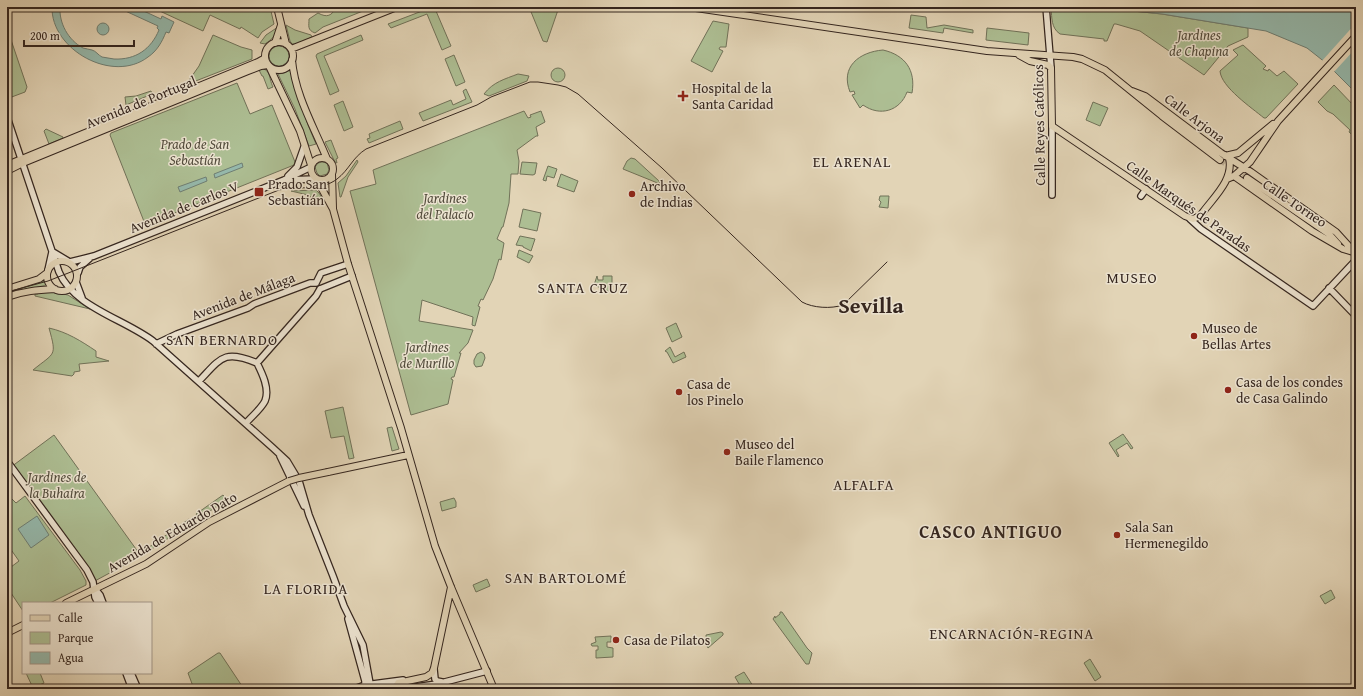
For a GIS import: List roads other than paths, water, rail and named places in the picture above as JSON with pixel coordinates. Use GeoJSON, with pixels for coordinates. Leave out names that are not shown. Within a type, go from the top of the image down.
{"type":"FeatureCollection","features":[{"type":"Feature","properties":{"kind":"main road"},"geometry":{"type":"LineString","coordinates":[[277,7],[292,56],[293,70],[301,98],[326,159],[333,165],[333,209],[348,264],[400,425],[435,546],[494,689]]}},
{"type":"Feature","properties":{"kind":"main road"},"geometry":{"type":"LineString","coordinates":[[288,47],[397,7]]}},
{"type":"Feature","properties":{"kind":"main road","name":"Calle Arjona"},"geometry":{"type":"LineString","coordinates":[[689,7],[987,51],[1077,58],[1099,67],[1220,160]]}},
{"type":"Feature","properties":{"kind":"main road","name":"Calle Reyes Católicos"},"geometry":{"type":"LineString","coordinates":[[1046,7],[1051,68],[1052,195]]}},
{"type":"Feature","properties":{"kind":"main road"},"geometry":{"type":"LineString","coordinates":[[282,24],[275,42],[267,48],[265,58],[300,131],[311,166],[311,172],[333,209]]}},
{"type":"Feature","properties":{"kind":"main road"},"geometry":{"type":"LineString","coordinates":[[1227,180],[1230,165],[1227,157],[1238,153],[1278,121],[1356,36]]}},
{"type":"Feature","properties":{"kind":"main road"},"geometry":{"type":"LineString","coordinates":[[275,42],[282,42],[288,47]]}},
{"type":"Feature","properties":{"kind":"main road"},"geometry":{"type":"LineString","coordinates":[[1018,54],[1030,61],[1048,65],[1051,68]]}},
{"type":"Feature","properties":{"kind":"main road","name":"Avenida de Portugal"},"geometry":{"type":"LineString","coordinates":[[22,161],[265,58]]}},
{"type":"Feature","properties":{"kind":"main road"},"geometry":{"type":"LineString","coordinates":[[269,66],[274,69],[282,69],[287,67],[292,60]]}},
{"type":"Feature","properties":{"kind":"main road","name":"Avenida de Portugal"},"geometry":{"type":"LineString","coordinates":[[22,161],[245,72],[261,66],[269,66]]}},
{"type":"Feature","properties":{"kind":"main road","name":"Calle Arjona"},"geometry":{"type":"LineString","coordinates":[[1130,91],[1145,96],[1227,157],[1244,167]]}},
{"type":"Feature","properties":{"kind":"main road"},"geometry":{"type":"LineString","coordinates":[[7,117],[52,252],[63,280],[70,290],[83,300],[143,334],[156,344],[287,461],[297,477],[309,515],[344,606],[363,645],[368,687]]}},
{"type":"Feature","properties":{"kind":"main road"},"geometry":{"type":"LineString","coordinates":[[1190,219],[1200,216],[1227,180],[1234,176],[1251,161],[1278,121]]}},
{"type":"Feature","properties":{"kind":"main road","name":"Calle Marqués de Paradas"},"geometry":{"type":"LineString","coordinates":[[1052,126],[1190,219],[1201,230],[1313,306],[1329,288]]}},
{"type":"Feature","properties":{"kind":"main road"},"geometry":{"type":"LineString","coordinates":[[284,180],[297,167],[304,147]]}},
{"type":"Feature","properties":{"kind":"main road"},"geometry":{"type":"LineString","coordinates":[[1234,176],[1235,162],[1238,153]]}},
{"type":"Feature","properties":{"kind":"main road"},"geometry":{"type":"LineString","coordinates":[[311,166],[318,158],[326,159]]}},
{"type":"Feature","properties":{"kind":"main road"},"geometry":{"type":"LineString","coordinates":[[7,165],[22,161]]}},
{"type":"Feature","properties":{"kind":"main road"},"geometry":{"type":"LineString","coordinates":[[7,171],[22,161]]}},
{"type":"Feature","properties":{"kind":"main road","name":"Avenida de Carlos V"},"geometry":{"type":"LineString","coordinates":[[69,262],[94,256],[284,180],[311,166]]}},
{"type":"Feature","properties":{"kind":"main road","name":"Calle Torneo"},"geometry":{"type":"LineString","coordinates":[[1244,167],[1336,232],[1355,253]]}},
{"type":"Feature","properties":{"kind":"main road"},"geometry":{"type":"LineString","coordinates":[[284,180],[326,180],[332,174]]}},
{"type":"Feature","properties":{"kind":"main road","name":"Calle Torneo"},"geometry":{"type":"LineString","coordinates":[[1234,176],[1312,231],[1343,249],[1355,253]]}},
{"type":"Feature","properties":{"kind":"main road","name":"Calle Torneo"},"geometry":{"type":"LineString","coordinates":[[1247,178],[1329,234],[1343,249]]}},
{"type":"Feature","properties":{"kind":"main road"},"geometry":{"type":"LineString","coordinates":[[1141,196],[1146,189]]}},
{"type":"Feature","properties":{"kind":"main road","name":"Calle Torneo"},"geometry":{"type":"LineString","coordinates":[[1329,234],[1343,239]]}},
{"type":"Feature","properties":{"kind":"main road"},"geometry":{"type":"LineString","coordinates":[[7,297],[17,293],[33,290],[70,290],[76,282],[78,273],[74,265],[52,252]]}},
{"type":"Feature","properties":{"kind":"main road"},"geometry":{"type":"LineString","coordinates":[[52,252],[48,271],[49,283],[55,289]]}},
{"type":"Feature","properties":{"kind":"main road","name":"Avenida de Carlos V"},"geometry":{"type":"LineString","coordinates":[[78,273],[80,267],[94,256]]}},
{"type":"Feature","properties":{"kind":"main road"},"geometry":{"type":"LineString","coordinates":[[1356,260],[1329,288],[1356,316]]}},
{"type":"Feature","properties":{"kind":"main road"},"geometry":{"type":"LineString","coordinates":[[7,289],[39,279],[56,262],[69,262]]}},
{"type":"Feature","properties":{"kind":"main road"},"geometry":{"type":"LineString","coordinates":[[320,289],[316,283],[321,273],[348,264]]}},
{"type":"Feature","properties":{"kind":"main road"},"geometry":{"type":"LineString","coordinates":[[257,363],[316,296],[320,289],[352,276]]}},
{"type":"Feature","properties":{"kind":"main road"},"geometry":{"type":"LineString","coordinates":[[76,282],[83,300]]}},
{"type":"Feature","properties":{"kind":"main road","name":"Avenida de Málaga"},"geometry":{"type":"LineString","coordinates":[[156,344],[310,283],[316,283]]}},
{"type":"Feature","properties":{"kind":"main road"},"geometry":{"type":"LineString","coordinates":[[199,381],[218,361],[224,357],[231,356],[245,358],[257,363],[265,386],[265,401],[246,423]]}},
{"type":"Feature","properties":{"kind":"main road"},"geometry":{"type":"LineString","coordinates":[[280,454],[290,481],[309,515]]}},
{"type":"Feature","properties":{"kind":"main road","name":"Avenida de Eduardo Dato"},"geometry":{"type":"LineString","coordinates":[[68,602],[146,564],[209,522],[290,481],[309,475],[408,455]]}},
{"type":"Feature","properties":{"kind":"main road"},"geometry":{"type":"LineString","coordinates":[[7,461],[87,570],[93,582],[95,597],[98,602]]}},
{"type":"Feature","properties":{"kind":"main road"},"geometry":{"type":"LineString","coordinates":[[95,589],[100,595],[103,602]]}},
{"type":"Feature","properties":{"kind":"main road"},"geometry":{"type":"LineString","coordinates":[[444,682],[438,682],[435,679],[434,668],[452,589]]}},
{"type":"Feature","properties":{"kind":"main road"},"geometry":{"type":"LineString","coordinates":[[446,610],[450,606],[454,605],[457,606],[462,612]]}},
{"type":"Feature","properties":{"kind":"main road"},"geometry":{"type":"LineString","coordinates":[[7,633],[22,626]]}},
{"type":"Feature","properties":{"kind":"main road"},"geometry":{"type":"LineString","coordinates":[[354,689],[429,676],[434,668]]}},
{"type":"Feature","properties":{"kind":"main road"},"geometry":{"type":"LineString","coordinates":[[401,689],[444,682],[487,671]]}},
{"type":"Feature","properties":{"kind":"main road"},"geometry":{"type":"LineString","coordinates":[[126,674],[132,689]]}},
{"type":"Feature","properties":{"kind":"main road"},"geometry":{"type":"LineString","coordinates":[[131,674],[138,689]]}},
{"type":"Feature","properties":{"kind":"main road"},"geometry":{"type":"LineString","coordinates":[[394,689],[398,683],[413,679]]}},
{"type":"Feature","properties":{"kind":"water"},"geometry":{"type":"Polygon","coordinates":[[[52,7],[60,7],[63,25],[69,36],[78,45],[93,51],[102,57],[114,59],[129,58],[142,52],[152,43],[159,30],[157,28],[158,26],[121,9],[122,7],[135,7],[161,19],[162,16],[174,22],[169,33],[166,32],[159,46],[151,55],[134,64],[118,67],[102,64],[86,58],[73,49],[62,37],[54,23],[52,7]]]}},
{"type":"Feature","properties":{"kind":"water"},"geometry":{"type":"Polygon","coordinates":[[[981,7],[1054,7],[1042,11],[981,7]]]}},
{"type":"Feature","properties":{"kind":"water"},"geometry":{"type":"Polygon","coordinates":[[[1094,7],[1356,7],[1356,93],[1326,63],[1307,48],[1266,31],[1162,14],[1094,7]]]}},
{"type":"Feature","properties":{"kind":"water"},"geometry":{"type":"Polygon","coordinates":[[[101,23],[105,23],[109,29],[105,35],[101,35],[97,31],[97,27],[101,23]]]}},
{"type":"Feature","properties":{"kind":"water"},"geometry":{"type":"Polygon","coordinates":[[[242,163],[243,167],[215,178],[214,174],[242,163]]]}},
{"type":"Feature","properties":{"kind":"water"},"geometry":{"type":"Polygon","coordinates":[[[206,177],[207,181],[180,192],[178,187],[206,177]]]}},
{"type":"Feature","properties":{"kind":"water"},"geometry":{"type":"Polygon","coordinates":[[[37,516],[49,535],[31,548],[18,529],[37,516]]]}},
{"type":"Feature","properties":{"kind":"tunnel"},"geometry":{"type":"LineString","coordinates":[[1220,160],[1247,178]]}},
{"type":"Feature","properties":{"kind":"tram line"},"geometry":{"type":"LineString","coordinates":[[7,292],[48,281],[279,190],[317,187],[331,183],[345,172],[357,156],[366,149],[477,105],[491,97],[530,82],[558,85],[566,87],[578,94],[662,168],[802,302],[811,306],[822,307],[843,305],[887,262]]}},
{"type":"Feature","properties":{"kind":"place","name":"Hospital de la Santa Caridad"},"geometry":{"type":"Point","coordinates":[683,96]}},
{"type":"Feature","properties":{"kind":"place","name":"Prado San Sebastián"},"geometry":{"type":"Point","coordinates":[259,192]}},
{"type":"Feature","properties":{"kind":"place","name":"Archivo de Indias"},"geometry":{"type":"Point","coordinates":[632,194]}},
{"type":"Feature","properties":{"kind":"place","name":"Museo de Bellas Artes"},"geometry":{"type":"Point","coordinates":[1194,336]}},
{"type":"Feature","properties":{"kind":"place","name":"Casa de los condes de Casa Galindo"},"geometry":{"type":"Point","coordinates":[1228,390]}},
{"type":"Feature","properties":{"kind":"place","name":"Casa de los Pinelo"},"geometry":{"type":"Point","coordinates":[679,392]}},
{"type":"Feature","properties":{"kind":"place","name":"Museo del Baile Flamenco"},"geometry":{"type":"Point","coordinates":[727,452]}},
{"type":"Feature","properties":{"kind":"place","name":"Sala San Hermenegildo"},"geometry":{"type":"Point","coordinates":[1117,535]}},
{"type":"Feature","properties":{"kind":"place","name":"Casa de Pilatos"},"geometry":{"type":"Point","coordinates":[616,640]}},
{"type":"Feature","properties":{"kind":"district","name":"EL ARENAL"},"geometry":{"type":"Point","coordinates":[852,161]}},
{"type":"Feature","properties":{"kind":"district","name":"MUSEO"},"geometry":{"type":"Point","coordinates":[1132,277]}},
{"type":"Feature","properties":{"kind":"district","name":"SANTA CRUZ"},"geometry":{"type":"Point","coordinates":[583,287]}},
{"type":"Feature","properties":{"kind":"district","name":"Sevilla"},"geometry":{"type":"Point","coordinates":[871,305]}},
{"type":"Feature","properties":{"kind":"district","name":"SAN BERNARDO"},"geometry":{"type":"Point","coordinates":[222,339]}},
{"type":"Feature","properties":{"kind":"district","name":"ALFALFA"},"geometry":{"type":"Point","coordinates":[864,484]}},
{"type":"Feature","properties":{"kind":"district","name":"CASCO ANTIGUO"},"geometry":{"type":"Point","coordinates":[991,531]}},
{"type":"Feature","properties":{"kind":"district","name":"SAN BARTOLOMÉ"},"geometry":{"type":"Point","coordinates":[566,577]}},
{"type":"Feature","properties":{"kind":"district","name":"LA FLORIDA"},"geometry":{"type":"Point","coordinates":[306,588]}},
{"type":"Feature","properties":{"kind":"district","name":"ENCARNACIÓN-REGINA"},"geometry":{"type":"Point","coordinates":[1012,633]}},
{"type":"Feature","properties":{"kind":"park label","name":"Jardines de Chapina"},"geometry":{"type":"Point","coordinates":[1199,44]}},
{"type":"Feature","properties":{"kind":"park label","name":"Prado de San Sebastián"},"geometry":{"type":"Point","coordinates":[195,152]}},
{"type":"Feature","properties":{"kind":"park label","name":"Jardines del Palacio"},"geometry":{"type":"Point","coordinates":[445,206]}},
{"type":"Feature","properties":{"kind":"park label","name":"Jardines de Murillo"},"geometry":{"type":"Point","coordinates":[427,356]}},
{"type":"Feature","properties":{"kind":"park label","name":"Jardines de la Buhaira"},"geometry":{"type":"Point","coordinates":[57,486]}}]}
